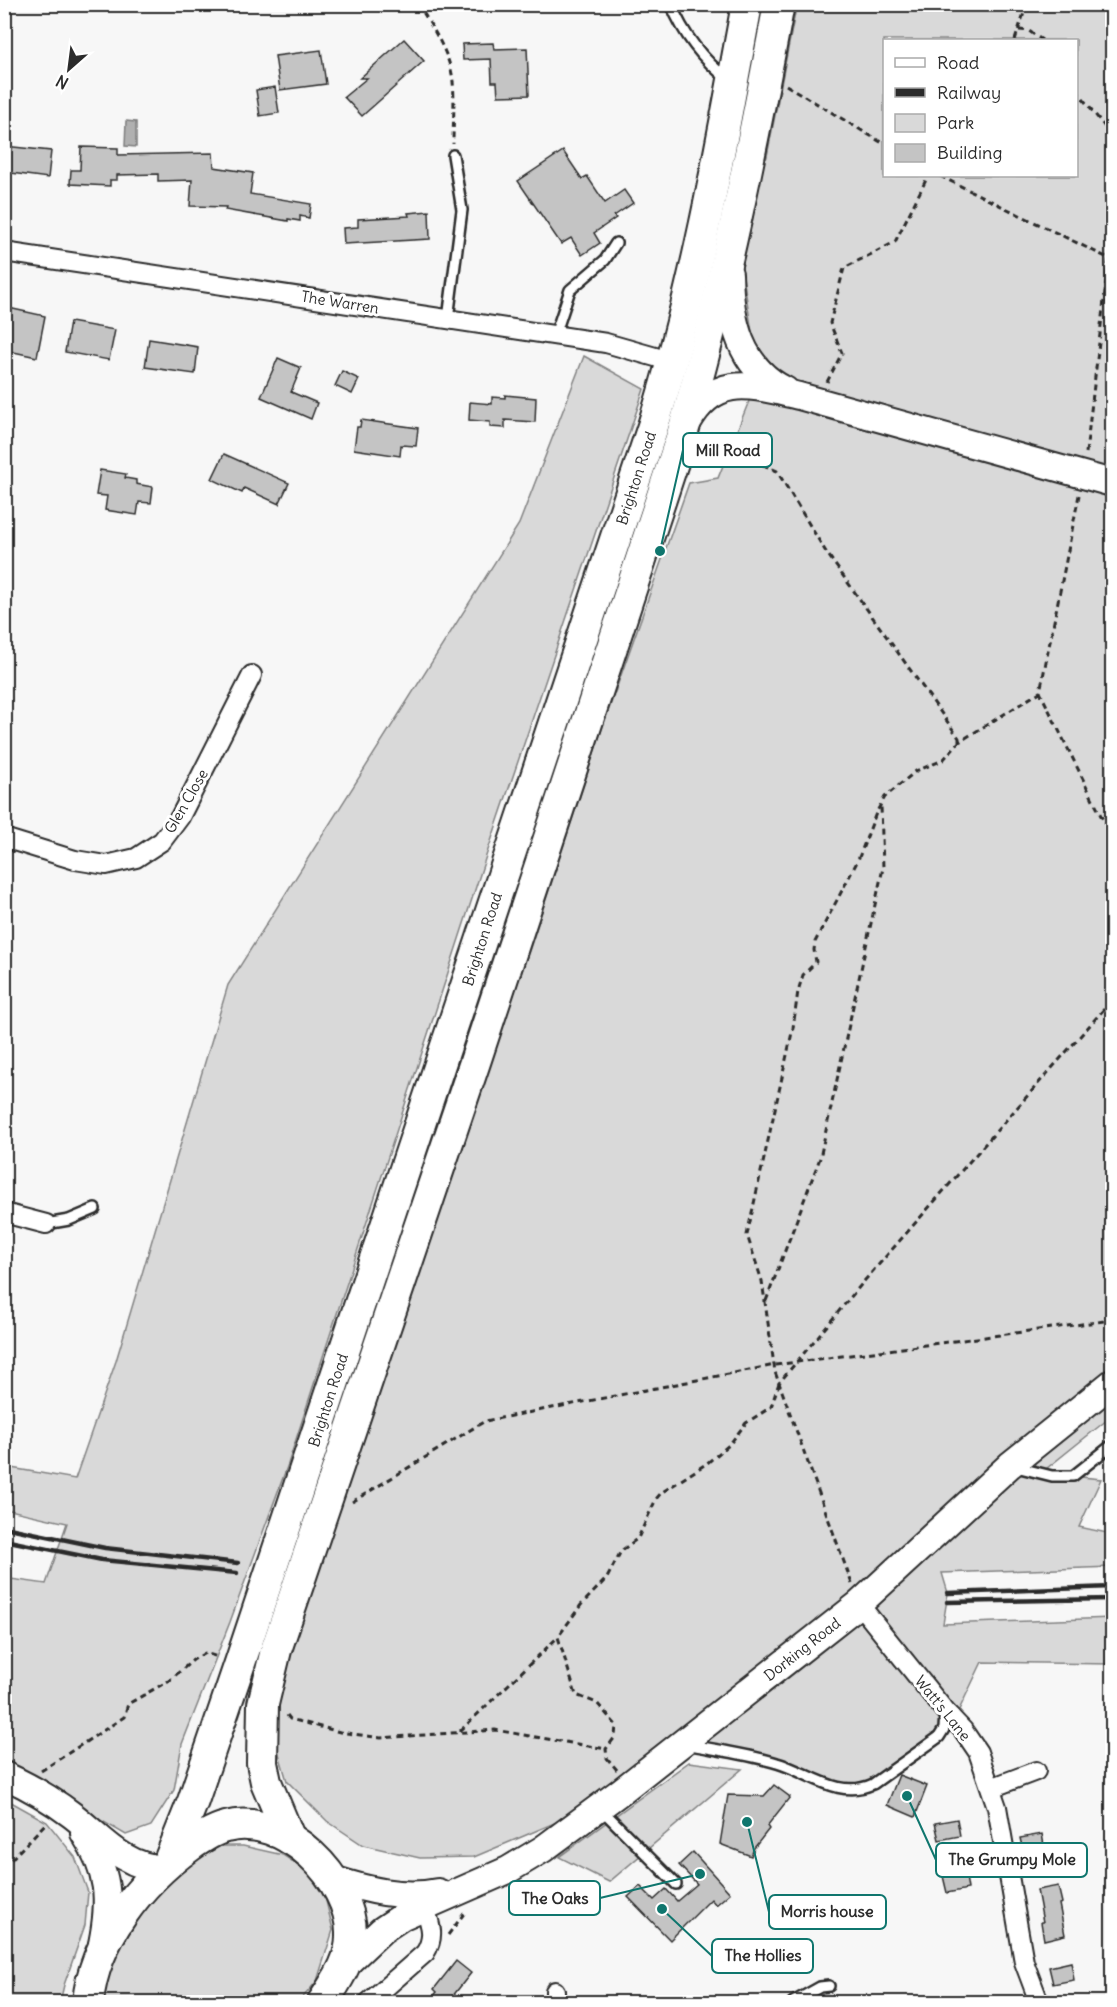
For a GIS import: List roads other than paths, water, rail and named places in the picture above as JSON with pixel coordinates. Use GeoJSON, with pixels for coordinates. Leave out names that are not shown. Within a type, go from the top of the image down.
{"type":"FeatureCollection","features":[{"type":"Feature","properties":{"kind":"highway","name":"Brighton Road"},"geometry":{"type":"LineString","coordinates":[[165,1864],[193,1801],[240,1663],[639,470],[673,362],[705,223],[747,4]]}},
{"type":"Feature","properties":{"kind":"highway","name":"Brighton Road"},"geometry":{"type":"LineString","coordinates":[[290,1839],[266,1782],[262,1762],[261,1724],[266,1686],[288,1612],[405,1270],[683,431],[730,252],[779,4]]}},
{"type":"Feature","properties":{"kind":"highway"},"geometry":{"type":"LineString","coordinates":[[88,2002],[89,1988],[95,1969],[122,1916],[165,1864],[195,1842],[226,1827],[260,1826],[290,1839],[322,1866],[333,1879],[349,1909],[351,1936],[347,1963],[323,2002]]}},
{"type":"Feature","properties":{"kind":"main road"},"geometry":{"type":"LineString","coordinates":[[730,252],[729,294],[732,316],[737,336],[746,356],[761,374],[779,387],[808,399]]}},
{"type":"Feature","properties":{"kind":"main road"},"geometry":{"type":"LineString","coordinates":[[683,431],[693,412],[704,399],[717,391],[748,386],[808,399],[1113,483]]}},
{"type":"Feature","properties":{"kind":"main road","name":"Dorking Road"},"geometry":{"type":"LineString","coordinates":[[347,1963],[382,1930],[403,1916],[508,1870],[543,1849],[620,1792],[860,1604],[1010,1465],[1113,1383]]}},
{"type":"Feature","properties":{"kind":"main road"},"geometry":{"type":"LineString","coordinates":[[13,1779],[72,1815],[112,1849],[125,1857],[152,1868],[165,1864]]}},
{"type":"Feature","properties":{"kind":"main road"},"geometry":{"type":"LineString","coordinates":[[72,1815],[100,1862],[107,1888],[107,1913],[95,1969]]}},
{"type":"Feature","properties":{"kind":"main road","name":"Dorking Road"},"geometry":{"type":"LineString","coordinates":[[333,1879],[379,1892],[414,1895],[470,1886]]}},
{"type":"Feature","properties":{"kind":"street","name":"The Warren"},"geometry":{"type":"LineString","coordinates":[[4,252],[606,343],[673,362]]}},
{"type":"Feature","properties":{"kind":"street","name":"Glen Close"},"geometry":{"type":"LineString","coordinates":[[5,840],[75,860],[106,865],[136,858],[162,841],[180,817],[252,675]]}},
{"type":"Feature","properties":{"kind":"street"},"geometry":{"type":"LineString","coordinates":[[4,1213],[46,1224]]}},
{"type":"Feature","properties":{"kind":"street","name":"Watt's Lane"},"geometry":{"type":"LineString","coordinates":[[860,1604],[945,1711],[963,1730],[978,1752],[997,1807],[1024,1962],[1039,2002]]}},
{"type":"Feature","properties":{"kind":"street"},"geometry":{"type":"LineString","coordinates":[[991,1788],[1035,1771]]}},
{"type":"Feature","properties":{"kind":"street"},"geometry":{"type":"LineString","coordinates":[[369,2002],[425,1953],[431,1943],[432,1931],[424,1905]]}},
{"type":"Feature","properties":{"kind":"lane"},"geometry":{"type":"LineString","coordinates":[[671,4],[697,50],[718,72],[733,83]]}},
{"type":"Feature","properties":{"kind":"lane"},"geometry":{"type":"LineString","coordinates":[[448,319],[462,210],[453,155]]}},
{"type":"Feature","properties":{"kind":"lane"},"geometry":{"type":"LineString","coordinates":[[555,335],[570,290],[605,260],[616,243]]}},
{"type":"Feature","properties":{"kind":"lane"},"geometry":{"type":"LineString","coordinates":[[46,1224],[69,1220],[95,1209]]}},
{"type":"Feature","properties":{"kind":"lane"},"geometry":{"type":"LineString","coordinates":[[1010,1465],[1052,1476],[1073,1476],[1113,1445]]}},
{"type":"Feature","properties":{"kind":"lane"},"geometry":{"type":"LineString","coordinates":[[683,1743],[778,1763],[839,1788],[863,1789],[933,1744],[944,1729],[945,1711]]}},
{"type":"Feature","properties":{"kind":"lane"},"geometry":{"type":"LineString","coordinates":[[600,1807],[676,1884]]}},
{"type":"Feature","properties":{"kind":"lane"},"geometry":{"type":"LineString","coordinates":[[793,2002],[820,1987],[829,1986]]}},
{"type":"Feature","properties":{"kind":"waterway"},"geometry":{"type":"LineString","coordinates":[[765,157],[795,4]]}},
{"type":"Feature","properties":{"kind":"railway"},"geometry":{"type":"LineString","coordinates":[[4,1527],[105,1548],[238,1563]]}},
{"type":"Feature","properties":{"kind":"railway"},"geometry":{"type":"LineString","coordinates":[[4,1540],[102,1560],[237,1573]]}},
{"type":"Feature","properties":{"kind":"railway"},"geometry":{"type":"LineString","coordinates":[[948,1593],[1112,1587]]}},
{"type":"Feature","properties":{"kind":"railway"},"geometry":{"type":"LineString","coordinates":[[947,1602],[1112,1599]]}},
{"type":"Feature","properties":{"kind":"place","name":"Mill Road"},"geometry":{"type":"Point","coordinates":[660,551]}},
{"type":"Feature","properties":{"kind":"place","name":"The Grumpy Mole"},"geometry":{"type":"Point","coordinates":[907,1796]}},
{"type":"Feature","properties":{"kind":"place","name":"Morris house"},"geometry":{"type":"Point","coordinates":[747,1822]}},
{"type":"Feature","properties":{"kind":"place","name":"The Oaks"},"geometry":{"type":"Point","coordinates":[700,1874]}},
{"type":"Feature","properties":{"kind":"place","name":"The Hollies"},"geometry":{"type":"Point","coordinates":[662,1909]}}]}
